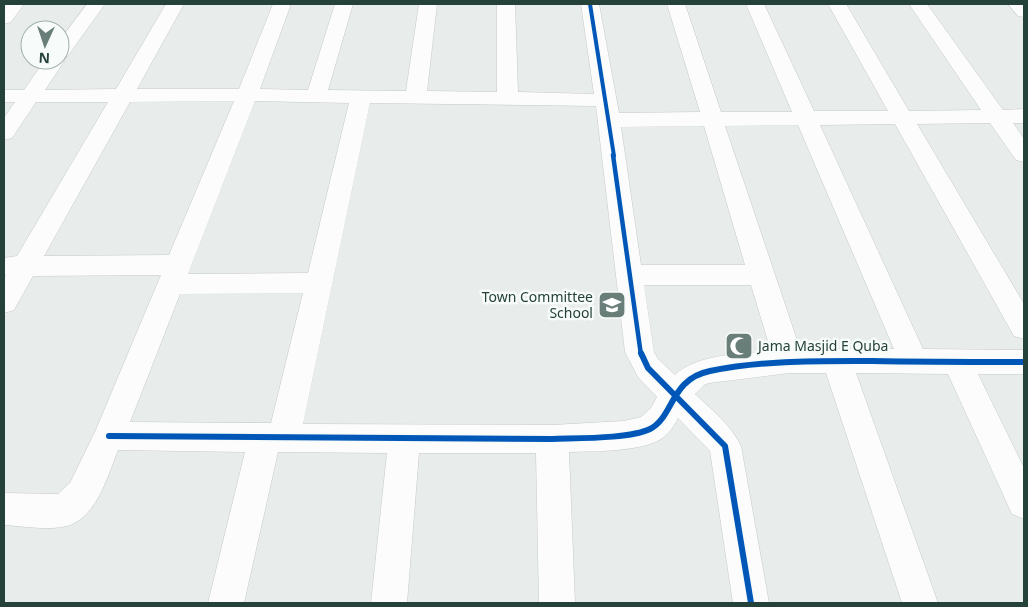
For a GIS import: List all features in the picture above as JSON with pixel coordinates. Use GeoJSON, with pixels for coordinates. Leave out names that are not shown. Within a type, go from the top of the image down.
{"type":"FeatureCollection","features":[{"type":"Feature","properties":{"kind":"street"},"geometry":{"type":"LineString","coordinates":[[4,18],[15,4]]}},
{"type":"Feature","properties":{"kind":"street"},"geometry":{"type":"LineString","coordinates":[[70,39],[96,4]]}},
{"type":"Feature","properties":{"kind":"street"},"geometry":{"type":"LineString","coordinates":[[4,302],[14,266],[122,95],[175,4]]}},
{"type":"Feature","properties":{"kind":"street"},"geometry":{"type":"LineString","coordinates":[[4,509],[62,511],[72,505],[82,494],[109,436],[282,4]]}},
{"type":"Feature","properties":{"kind":"street"},"geometry":{"type":"LineString","coordinates":[[316,96],[344,4]]}},
{"type":"Feature","properties":{"kind":"street"},"geometry":{"type":"LineString","coordinates":[[416,98],[428,4]]}},
{"type":"Feature","properties":{"kind":"street"},"geometry":{"type":"LineString","coordinates":[[506,4],[508,99]]}},
{"type":"Feature","properties":{"kind":"street"},"geometry":{"type":"LineString","coordinates":[[590,4],[608,110],[640,352],[648,368],[725,446],[751,603]]}},
{"type":"Feature","properties":{"kind":"street"},"geometry":{"type":"LineString","coordinates":[[676,4],[789,361]]}},
{"type":"Feature","properties":{"kind":"street"},"geometry":{"type":"LineString","coordinates":[[756,4],[914,362]]}},
{"type":"Feature","properties":{"kind":"street"},"geometry":{"type":"LineString","coordinates":[[837,4],[904,117],[1024,328]]}},
{"type":"Feature","properties":{"kind":"street"},"geometry":{"type":"LineString","coordinates":[[918,4],[1024,155]]}},
{"type":"Feature","properties":{"kind":"street"},"geometry":{"type":"LineString","coordinates":[[1017,4],[1024,12]]}},
{"type":"Feature","properties":{"kind":"street"},"geometry":{"type":"LineString","coordinates":[[4,133],[48,70]]}},
{"type":"Feature","properties":{"kind":"street"},"geometry":{"type":"LineString","coordinates":[[4,96],[247,95],[508,99],[712,119],[1024,116]]}},
{"type":"Feature","properties":{"kind":"street"},"geometry":{"type":"LineString","coordinates":[[226,603],[319,283],[361,97]]}},
{"type":"Feature","properties":{"kind":"street"},"geometry":{"type":"LineString","coordinates":[[14,266],[319,283]]}},
{"type":"Feature","properties":{"kind":"street"},"geometry":{"type":"LineString","coordinates":[[630,275],[762,275]]}},
{"type":"Feature","properties":{"kind":"street"},"geometry":{"type":"LineString","coordinates":[[109,436],[404,440],[552,439],[624,436],[650,429],[662,418],[674,394],[694,376],[709,370],[789,361],[1024,362]]}},
{"type":"Feature","properties":{"kind":"street"},"geometry":{"type":"LineString","coordinates":[[837,361],[920,603]]}},
{"type":"Feature","properties":{"kind":"street"},"geometry":{"type":"LineString","coordinates":[[957,362],[1024,503]]}},
{"type":"Feature","properties":{"kind":"street"},"geometry":{"type":"LineString","coordinates":[[552,439],[557,603]]}},
{"type":"Feature","properties":{"kind":"street"},"geometry":{"type":"LineString","coordinates":[[389,603],[404,440]]}},
{"type":"Feature","properties":{"kind":"cycle path"},"geometry":{"type":"LineString","coordinates":[[590,4],[606,100],[640,352],[648,368],[725,446],[751,603]]}},
{"type":"Feature","properties":{"kind":"cycle path"},"geometry":{"type":"LineString","coordinates":[[109,436],[552,439],[624,435],[650,429],[662,418],[675,394],[694,376],[709,371],[789,361],[1024,362]]}},
{"type":"Feature","properties":{"kind":"place","name":"Town Committee School"},"geometry":{"type":"Point","coordinates":[612,305]}},
{"type":"Feature","properties":{"kind":"place","name":"Jama Masjid E Quba"},"geometry":{"type":"Point","coordinates":[739,346]}}]}
